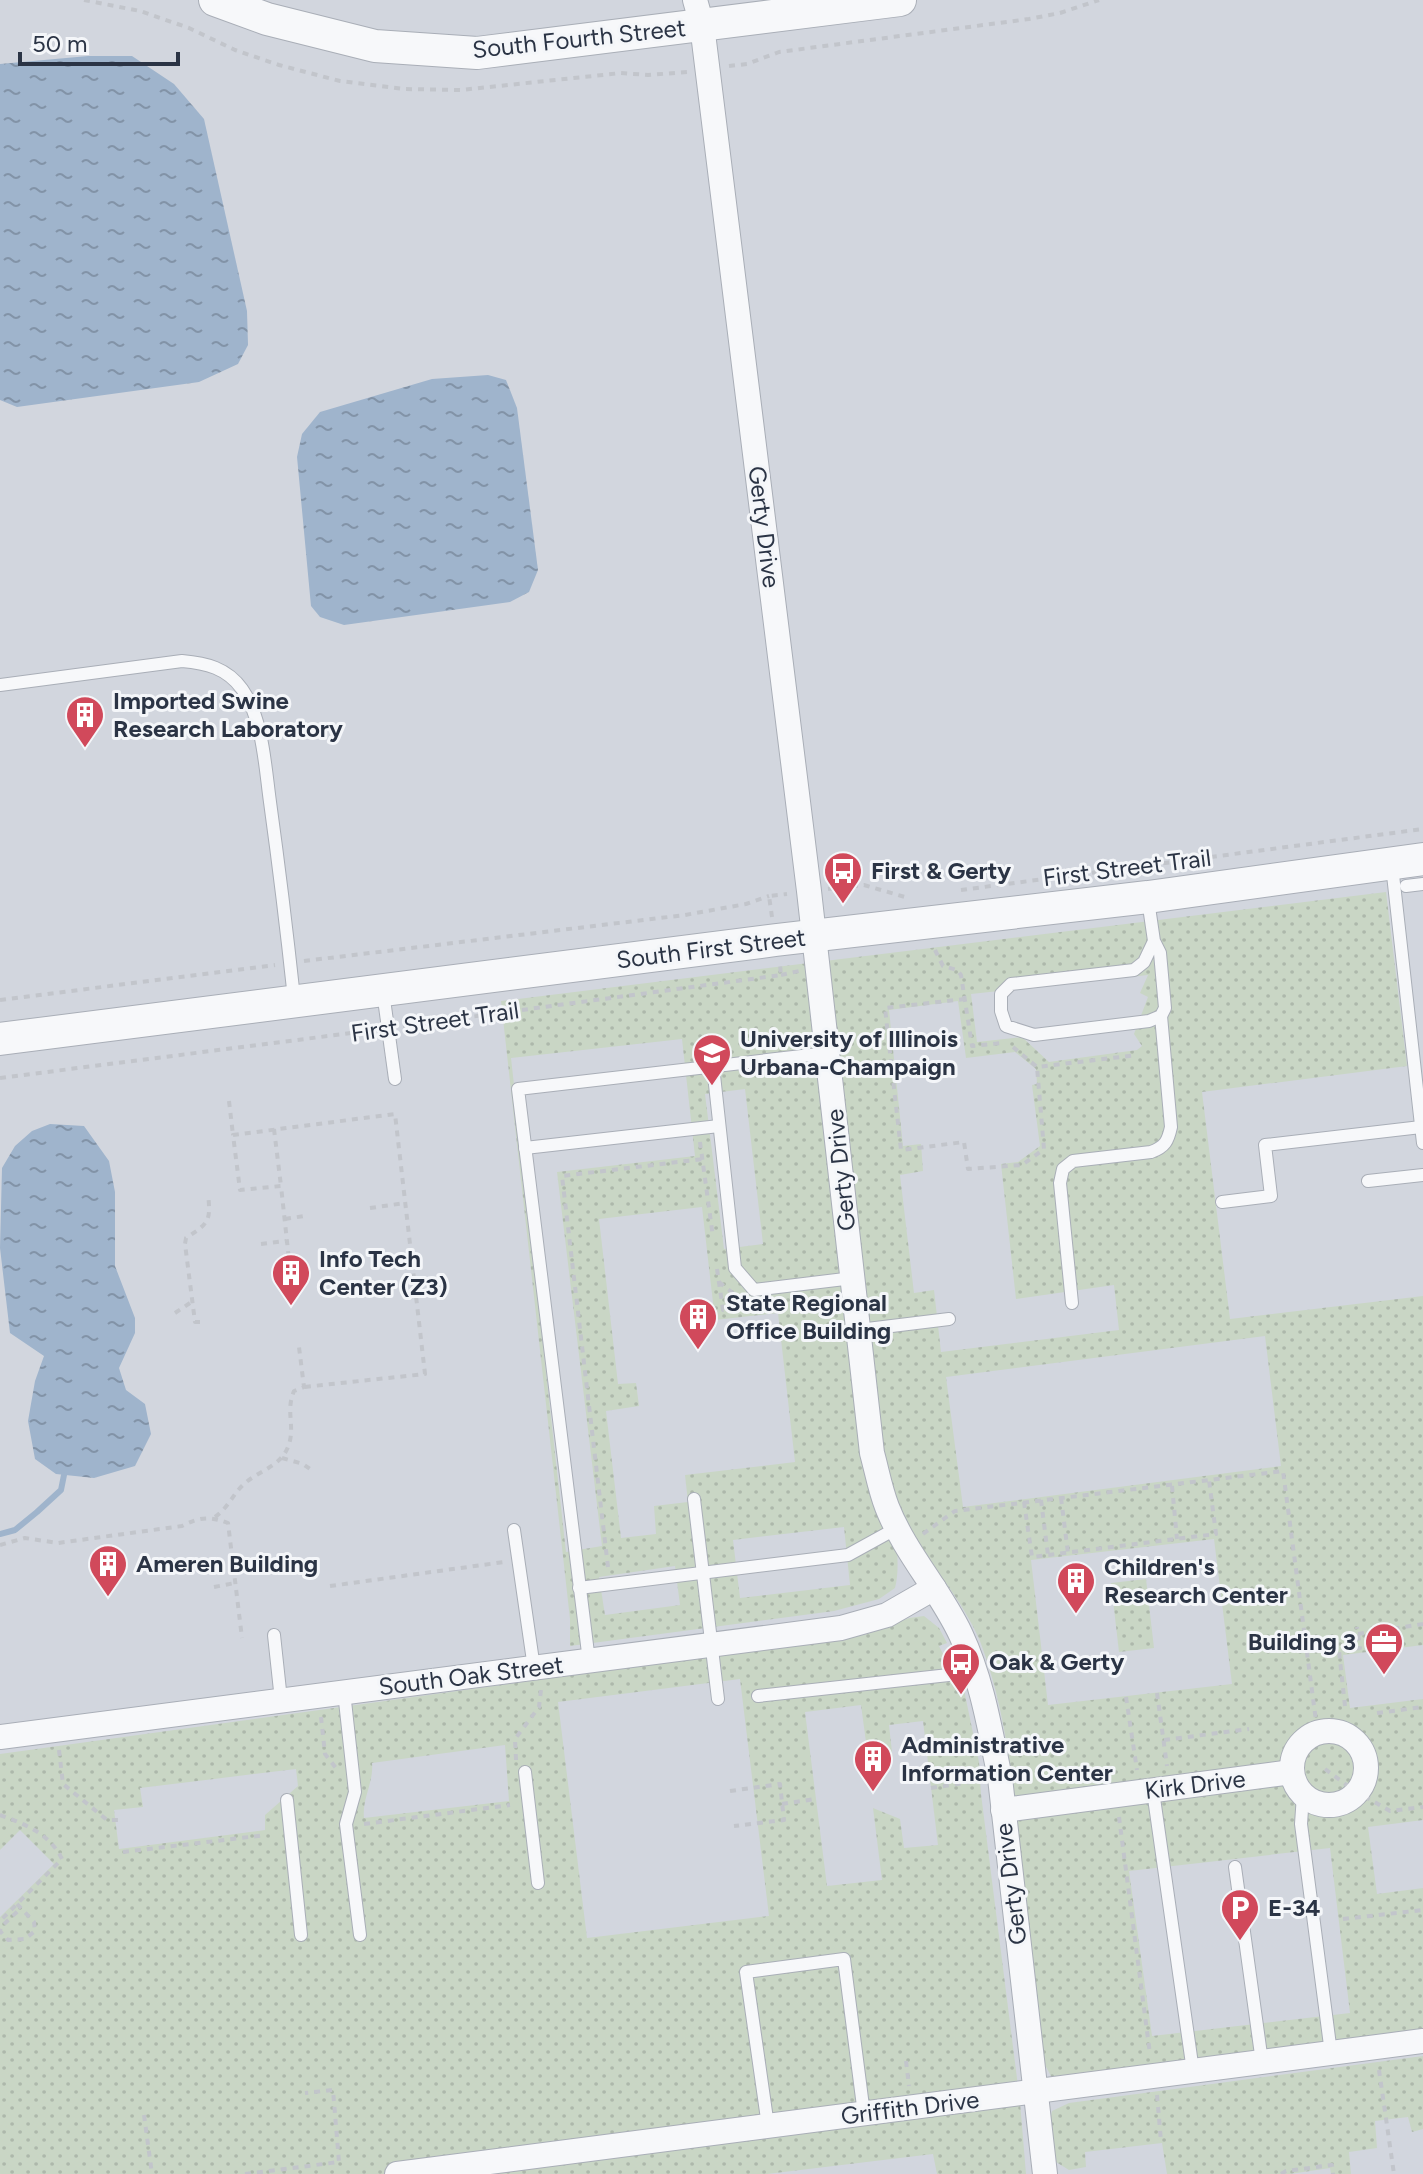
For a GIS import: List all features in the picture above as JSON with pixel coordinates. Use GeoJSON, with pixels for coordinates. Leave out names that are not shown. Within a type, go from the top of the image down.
{"type":"FeatureCollection","features":[{"type":"Feature","properties":{"kind":"street","name":"South Fourth Street"},"geometry":{"type":"LineString","coordinates":[[215,0],[267,19],[375,46],[477,53],[699,12],[900,0]]}},
{"type":"Feature","properties":{"kind":"street","name":"Gerty Drive"},"geometry":{"type":"LineString","coordinates":[[699,12],[814,935],[872,1453],[887,1507],[962,1637],[976,1672],[1000,1778],[1045,2174]]}},
{"type":"Feature","properties":{"kind":"street","name":"South First Street"},"geometry":{"type":"LineString","coordinates":[[0,1039],[814,935],[1407,869]]}},
{"type":"Feature","properties":{"kind":"street","name":"South Oak Street"},"geometry":{"type":"LineString","coordinates":[[0,1737],[344,1692],[538,1678],[589,1661],[863,1624],[887,1615],[934,1588]]}},
{"type":"Feature","properties":{"kind":"street"},"geometry":{"type":"LineString","coordinates":[[1327,1730],[1340,1732],[1359,1746],[1364,1757],[1363,1781],[1357,1792],[1337,1804],[1324,1805],[1303,1795],[1293,1780],[1292,1760],[1305,1739],[1327,1730]]}},
{"type":"Feature","properties":{"kind":"street","name":"Kirk Drive"},"geometry":{"type":"LineString","coordinates":[[1003,1810],[1153,1780],[1292,1772]]}},
{"type":"Feature","properties":{"kind":"street","name":"Griffith Drive"},"geometry":{"type":"LineString","coordinates":[[397,2174],[1375,2048],[1418,2037]]}},
{"type":"Feature","properties":{"kind":"lane"},"geometry":{"type":"LineString","coordinates":[[0,685],[182,661],[205,663],[225,672],[242,688],[255,716],[264,765],[295,1002]]}},
{"type":"Feature","properties":{"kind":"lane"},"geometry":{"type":"LineString","coordinates":[[1407,869],[1423,884]]}},
{"type":"Feature","properties":{"kind":"lane"},"geometry":{"type":"LineString","coordinates":[[1407,869],[1423,1143]]}},
{"type":"Feature","properties":{"kind":"lane"},"geometry":{"type":"LineString","coordinates":[[1072,1303],[1060,1183],[1063,1169],[1073,1161],[1162,1149],[1169,1139],[1171,1127],[1161,1016],[1165,1008],[1160,953],[1154,941],[1148,897]]}},
{"type":"Feature","properties":{"kind":"lane"},"geometry":{"type":"LineString","coordinates":[[1154,941],[1144,962],[1134,970],[1011,984],[1001,994],[1001,1011],[1006,1026],[1034,1035],[1149,1021],[1161,1016]]}},
{"type":"Feature","properties":{"kind":"lane"},"geometry":{"type":"LineString","coordinates":[[383,992],[395,1079]]}},
{"type":"Feature","properties":{"kind":"lane"},"geometry":{"type":"LineString","coordinates":[[589,1661],[518,1089],[828,1053]]}},
{"type":"Feature","properties":{"kind":"lane"},"geometry":{"type":"LineString","coordinates":[[713,1066],[735,1268],[754,1290],[853,1278]]}},
{"type":"Feature","properties":{"kind":"lane"},"geometry":{"type":"LineString","coordinates":[[525,1148],[719,1126]]}},
{"type":"Feature","properties":{"kind":"lane"},"geometry":{"type":"LineString","coordinates":[[1222,1202],[1271,1196],[1265,1145],[1421,1127]]}},
{"type":"Feature","properties":{"kind":"lane"},"geometry":{"type":"LineString","coordinates":[[1368,1181],[1423,1175]]}},
{"type":"Feature","properties":{"kind":"lane"},"geometry":{"type":"LineString","coordinates":[[859,1330],[949,1319]]}},
{"type":"Feature","properties":{"kind":"lane"},"geometry":{"type":"LineString","coordinates":[[694,1499],[718,1699]]}},
{"type":"Feature","properties":{"kind":"lane"},"geometry":{"type":"LineString","coordinates":[[514,1530],[538,1678]]}},
{"type":"Feature","properties":{"kind":"lane"},"geometry":{"type":"LineString","coordinates":[[579,1588],[848,1555],[902,1537]]}},
{"type":"Feature","properties":{"kind":"lane"},"geometry":{"type":"LineString","coordinates":[[274,1635],[281,1700]]}},
{"type":"Feature","properties":{"kind":"lane"},"geometry":{"type":"LineString","coordinates":[[758,1696],[976,1672]]}},
{"type":"Feature","properties":{"kind":"lane"},"geometry":{"type":"LineString","coordinates":[[344,1692],[355,1792],[346,1824],[360,1935]]}},
{"type":"Feature","properties":{"kind":"lane"},"geometry":{"type":"LineString","coordinates":[[521,1772],[538,1883]]}},
{"type":"Feature","properties":{"kind":"lane"},"geometry":{"type":"LineString","coordinates":[[1153,1780],[1193,2071]]}},
{"type":"Feature","properties":{"kind":"lane"},"geometry":{"type":"LineString","coordinates":[[1303,1795],[1301,1824],[1331,2053]]}},
{"type":"Feature","properties":{"kind":"lane"},"geometry":{"type":"LineString","coordinates":[[287,1800],[301,1935]]}},
{"type":"Feature","properties":{"kind":"lane"},"geometry":{"type":"LineString","coordinates":[[1235,1867],[1262,2062]]}},
{"type":"Feature","properties":{"kind":"lane"},"geometry":{"type":"LineString","coordinates":[[768,2126],[746,1972],[788,1966],[844,1959],[864,2114]]}},
{"type":"Feature","properties":{"kind":"path"},"geometry":{"type":"LineString","coordinates":[[729,66],[747,64],[779,52],[1029,19],[1099,0]]}},
{"type":"Feature","properties":{"kind":"path","name":"First Street Trail"},"geometry":{"type":"LineString","coordinates":[[950,891],[1423,829]]}},
{"type":"Feature","properties":{"kind":"path"},"geometry":{"type":"LineString","coordinates":[[832,888],[864,885],[904,897],[920,895]]}},
{"type":"Feature","properties":{"kind":"path"},"geometry":{"type":"LineString","coordinates":[[306,961],[685,915],[778,895]]}},
{"type":"Feature","properties":{"kind":"path","name":"First Street Trail"},"geometry":{"type":"LineString","coordinates":[[0,1078],[781,975],[769,896]]}},
{"type":"Feature","properties":{"kind":"path"},"geometry":{"type":"LineString","coordinates":[[0,1000],[275,965]]}},
{"type":"Feature","properties":{"kind":"path"},"geometry":{"type":"LineString","coordinates":[[965,999],[885,1008],[901,1150],[964,1142],[968,1169],[1022,1165],[1044,1149],[1037,1067]]}},
{"type":"Feature","properties":{"kind":"path"},"geometry":{"type":"LineString","coordinates":[[831,1078],[894,1072]]}},
{"type":"Feature","properties":{"kind":"path"},"geometry":{"type":"LineString","coordinates":[[229,1101],[240,1190],[281,1186]]}},
{"type":"Feature","properties":{"kind":"path"},"geometry":{"type":"LineString","coordinates":[[213,1518],[228,1508],[247,1481],[282,1458],[289,1447],[292,1422],[288,1412],[294,1391],[304,1387],[425,1374],[395,1114],[233,1135]]}},
{"type":"Feature","properties":{"kind":"path"},"geometry":{"type":"LineString","coordinates":[[274,1129],[290,1269]]}},
{"type":"Feature","properties":{"kind":"path"},"geometry":{"type":"LineString","coordinates":[[608,1567],[562,1176],[703,1159]]}},
{"type":"Feature","properties":{"kind":"path"},"geometry":{"type":"LineString","coordinates":[[200,1322],[195,1322],[185,1244],[186,1238],[208,1220],[208,1194]]}},
{"type":"Feature","properties":{"kind":"path"},"geometry":{"type":"LineString","coordinates":[[370,1208],[405,1203]]}},
{"type":"Feature","properties":{"kind":"path"},"geometry":{"type":"LineString","coordinates":[[285,1219],[304,1216]]}},
{"type":"Feature","properties":{"kind":"path"},"geometry":{"type":"LineString","coordinates":[[261,1244],[287,1241]]}},
{"type":"Feature","properties":{"kind":"path"},"geometry":{"type":"LineString","coordinates":[[380,1286],[414,1281]]}},
{"type":"Feature","properties":{"kind":"path"},"geometry":{"type":"LineString","coordinates":[[175,1313],[193,1301]]}},
{"type":"Feature","properties":{"kind":"path"},"geometry":{"type":"LineString","coordinates":[[299,1347],[304,1387]]}},
{"type":"Feature","properties":{"kind":"path"},"geometry":{"type":"LineString","coordinates":[[282,1416],[288,1412]]}},
{"type":"Feature","properties":{"kind":"path"},"geometry":{"type":"LineString","coordinates":[[282,1458],[310,1469]]}},
{"type":"Feature","properties":{"kind":"path"},"geometry":{"type":"LineString","coordinates":[[902,1537],[955,1511],[1283,1471],[1316,1721]]}},
{"type":"Feature","properties":{"kind":"path"},"geometry":{"type":"LineString","coordinates":[[1024,1502],[1032,1557],[1068,1553],[1216,1534],[1209,1480]]}},
{"type":"Feature","properties":{"kind":"path"},"geometry":{"type":"LineString","coordinates":[[1172,1485],[1177,1539]]}},
{"type":"Feature","properties":{"kind":"path"},"geometry":{"type":"LineString","coordinates":[[1061,1498],[1068,1553]]}},
{"type":"Feature","properties":{"kind":"path"},"geometry":{"type":"LineString","coordinates":[[1041,1500],[1048,1555]]}},
{"type":"Feature","properties":{"kind":"path"},"geometry":{"type":"LineString","coordinates":[[0,1545],[25,1538],[58,1543],[182,1526],[198,1518],[213,1518],[228,1523],[242,1638]]}},
{"type":"Feature","properties":{"kind":"path"},"geometry":{"type":"LineString","coordinates":[[330,1586],[518,1560]]}},
{"type":"Feature","properties":{"kind":"path"},"geometry":{"type":"LineString","coordinates":[[214,1587],[235,1583]]}},
{"type":"Feature","properties":{"kind":"path"},"geometry":{"type":"LineString","coordinates":[[1358,1634],[1423,1624]]}},
{"type":"Feature","properties":{"kind":"path"},"geometry":{"type":"LineString","coordinates":[[1345,1706],[1339,1651],[1360,1648],[1357,1627]]}},
{"type":"Feature","properties":{"kind":"path"},"geometry":{"type":"LineString","coordinates":[[521,1772],[515,1739],[539,1707],[538,1678]]}},
{"type":"Feature","properties":{"kind":"path"},"geometry":{"type":"LineString","coordinates":[[1153,1780],[1164,1740],[1157,1693]]}},
{"type":"Feature","properties":{"kind":"path"},"geometry":{"type":"LineString","coordinates":[[1126,1697],[1153,1780]]}},
{"type":"Feature","properties":{"kind":"path"},"geometry":{"type":"LineString","coordinates":[[1377,1713],[1423,1707]]}},
{"type":"Feature","properties":{"kind":"path"},"geometry":{"type":"LineString","coordinates":[[1164,1740],[1249,1729]]}},
{"type":"Feature","properties":{"kind":"path"},"geometry":{"type":"LineString","coordinates":[[59,1750],[63,1784],[107,1820],[120,1820]]}},
{"type":"Feature","properties":{"kind":"path"},"geometry":{"type":"LineString","coordinates":[[1325,1769],[1390,1811],[1423,1807]]}},
{"type":"Feature","properties":{"kind":"path"},"geometry":{"type":"LineString","coordinates":[[931,1788],[1000,1778]]}},
{"type":"Feature","properties":{"kind":"path"},"geometry":{"type":"LineString","coordinates":[[730,1791],[780,1784],[784,1820],[734,1826]]}},
{"type":"Feature","properties":{"kind":"path"},"geometry":{"type":"LineString","coordinates":[[782,1804],[815,1799]]}},
{"type":"Feature","properties":{"kind":"path"},"geometry":{"type":"LineString","coordinates":[[364,1824],[510,1805]]}},
{"type":"Feature","properties":{"kind":"path"},"geometry":{"type":"LineString","coordinates":[[1118,1811],[1151,2064]]}},
{"type":"Feature","properties":{"kind":"path"},"geometry":{"type":"LineString","coordinates":[[0,1815],[33,1828],[57,1849],[62,1859],[19,1906],[1,1927],[8,1940],[25,1939],[35,1931],[34,1922],[19,1906]]}},
{"type":"Feature","properties":{"kind":"path"},"geometry":{"type":"LineString","coordinates":[[123,1852],[266,1835]]}},
{"type":"Feature","properties":{"kind":"path"},"geometry":{"type":"LineString","coordinates":[[0,1921],[19,1906]]}},
{"type":"Feature","properties":{"kind":"path"},"geometry":{"type":"LineString","coordinates":[[1343,1919],[1423,1910]]}},
{"type":"Feature","properties":{"kind":"path"},"geometry":{"type":"LineString","coordinates":[[1375,2048],[1394,2174]]}},
{"type":"Feature","properties":{"kind":"path"},"geometry":{"type":"LineString","coordinates":[[906,2061],[910,2097]]}},
{"type":"Feature","properties":{"kind":"path"},"geometry":{"type":"LineString","coordinates":[[245,2174],[339,2162],[333,2090],[305,2093]]}},
{"type":"Feature","properties":{"kind":"path"},"geometry":{"type":"LineString","coordinates":[[1157,2094],[1161,2141]]}},
{"type":"Feature","properties":{"kind":"path"},"geometry":{"type":"LineString","coordinates":[[144,2115],[152,2174]]}},
{"type":"Feature","properties":{"kind":"path"},"geometry":{"type":"LineString","coordinates":[[1281,2174],[1332,2165],[1333,2174]]}},
{"type":"Feature","properties":{"kind":"shaded area","name":"University of Illinois Urbana-Champaign"},"geometry":{"type":"Polygon","coordinates":[[[0,0],[1423,0],[1423,2174],[0,2174],[0,0]]]}},
{"type":"Feature","properties":{"kind":"green space"},"geometry":{"type":"Polygon","coordinates":[[[1386,892],[1407,1066],[1202,1092],[1230,1319],[1423,1296],[1423,1645],[1343,1655],[1350,1708],[1423,1699],[1423,1820],[1368,1827],[1377,1894],[1423,1888],[1423,2033],[1052,2078],[1044,2063],[1007,1747],[989,1667],[974,1628],[955,1597],[920,1550],[897,1529],[895,1588],[879,1599],[834,1611],[570,1646],[570,1619],[501,1001],[1386,892]],[[1148,975],[971,994],[977,1042],[1022,1037],[1049,1062],[1137,1050],[1142,1046],[1134,1034],[1148,997],[1140,993],[1148,975]],[[958,1001],[889,1010],[903,1146],[921,1144],[923,1171],[900,1175],[914,1293],[934,1290],[941,1352],[1119,1330],[1114,1285],[1016,1299],[1001,1164],[1018,1162],[1040,1146],[1032,1085],[1037,1084],[1036,1069],[1015,1052],[966,1058],[958,1001]],[[682,1039],[511,1058],[566,1552],[602,1546],[557,1172],[695,1156],[682,1039]],[[745,1089],[705,1094],[724,1249],[763,1244],[745,1089]],[[702,1207],[599,1219],[618,1384],[636,1383],[639,1406],[606,1411],[621,1538],[656,1534],[654,1506],[688,1502],[685,1475],[795,1462],[778,1313],[715,1320],[702,1207]],[[1265,1336],[946,1377],[963,1507],[1281,1466],[1265,1336]],[[844,1527],[733,1540],[740,1598],[850,1585],[844,1527]],[[1214,1539],[1031,1560],[1048,1705],[1232,1684],[1214,1539]],[[675,1566],[599,1577],[605,1615],[680,1605],[675,1566]],[[1330,1848],[1129,1871],[1152,2036],[1350,2013],[1330,1848]]]}},
{"type":"Feature","properties":{"kind":"green space"},"geometry":{"type":"Polygon","coordinates":[[[1146,1579],[1154,1648],[1119,1652],[1111,1583],[1146,1579]]]}},
{"type":"Feature","properties":{"kind":"green space"},"geometry":{"type":"Polygon","coordinates":[[[924,1616],[939,1628],[947,1643],[939,1646],[956,1680],[963,1685],[979,1762],[1026,2174],[937,2174],[933,2154],[767,2174],[0,2174],[0,1917],[54,1864],[20,1830],[0,1850],[0,1754],[864,1635],[909,1618],[924,1616]],[[740,1679],[558,1702],[587,1938],[769,1916],[740,1679]],[[861,1705],[805,1712],[827,1886],[882,1880],[873,1808],[900,1819],[904,1848],[938,1845],[923,1721],[889,1725],[893,1761],[871,1779],[861,1705]],[[505,1745],[372,1763],[364,1818],[509,1801],[505,1745]],[[296,1769],[140,1788],[143,1807],[114,1810],[119,1849],[265,1830],[265,1815],[298,1786],[296,1769]]]}},
{"type":"Feature","properties":{"kind":"green space"},"geometry":{"type":"Polygon","coordinates":[[[1423,2056],[1423,2129],[1412,2132],[1408,2117],[1375,2121],[1377,2148],[1349,2152],[1351,2174],[1331,2174],[1330,2168],[1290,2174],[1167,2174],[1162,2143],[1085,2152],[1086,2167],[1069,2170],[1056,2162],[1050,2120],[1052,2111],[1069,2103],[1423,2056]]]}},
{"type":"Feature","properties":{"kind":"water"},"geometry":{"type":"Polygon","coordinates":[[[88,56],[132,56],[174,84],[204,119],[247,311],[248,345],[238,364],[199,382],[17,407],[0,400],[0,64],[88,56]]]}},
{"type":"Feature","properties":{"kind":"water"},"geometry":{"type":"Polygon","coordinates":[[[488,375],[506,380],[517,408],[538,570],[529,592],[510,602],[344,625],[320,617],[311,606],[297,457],[302,434],[320,412],[432,379],[488,375]]]}},
{"type":"Feature","properties":{"kind":"water"},"geometry":{"type":"Polygon","coordinates":[[[50,1124],[84,1126],[109,1161],[115,1192],[115,1266],[135,1318],[135,1333],[119,1368],[126,1390],[145,1404],[151,1434],[135,1466],[94,1478],[56,1474],[35,1459],[28,1421],[35,1381],[44,1356],[10,1333],[0,1248],[2,1168],[15,1146],[32,1131],[50,1124]]]}},
{"type":"Feature","properties":{"kind":"waterway"},"geometry":{"type":"LineString","coordinates":[[0,1534],[15,1530],[61,1490],[64,1475]]}},
{"type":"Feature","properties":{"kind":"place","name":"Imported Swine Research Laboratory"},"geometry":{"type":"Point","coordinates":[85,749]}},
{"type":"Feature","properties":{"kind":"place","name":"First & Gerty"},"geometry":{"type":"Point","coordinates":[843,905]}},
{"type":"Feature","properties":{"kind":"place","name":"University of Illinois Urbana-Champaign"},"geometry":{"type":"Point","coordinates":[712,1087]}},
{"type":"Feature","properties":{"kind":"place","name":"Info Tech Center (Z3)"},"geometry":{"type":"Point","coordinates":[291,1307]}},
{"type":"Feature","properties":{"kind":"place","name":"State Regional Office Building"},"geometry":{"type":"Point","coordinates":[698,1351]}},
{"type":"Feature","properties":{"kind":"place","name":"Ameren Building"},"geometry":{"type":"Point","coordinates":[108,1598]}},
{"type":"Feature","properties":{"kind":"place","name":"Children's Research Center"},"geometry":{"type":"Point","coordinates":[1076,1615]}},
{"type":"Feature","properties":{"kind":"place","name":"Building 3"},"geometry":{"type":"Point","coordinates":[1384,1676]}},
{"type":"Feature","properties":{"kind":"place","name":"Oak & Gerty"},"geometry":{"type":"Point","coordinates":[961,1696]}},
{"type":"Feature","properties":{"kind":"place","name":"Administrative Information Center"},"geometry":{"type":"Point","coordinates":[873,1793]}},
{"type":"Feature","properties":{"kind":"place","name":"E-34"},"geometry":{"type":"Point","coordinates":[1240,1942]}}]}
